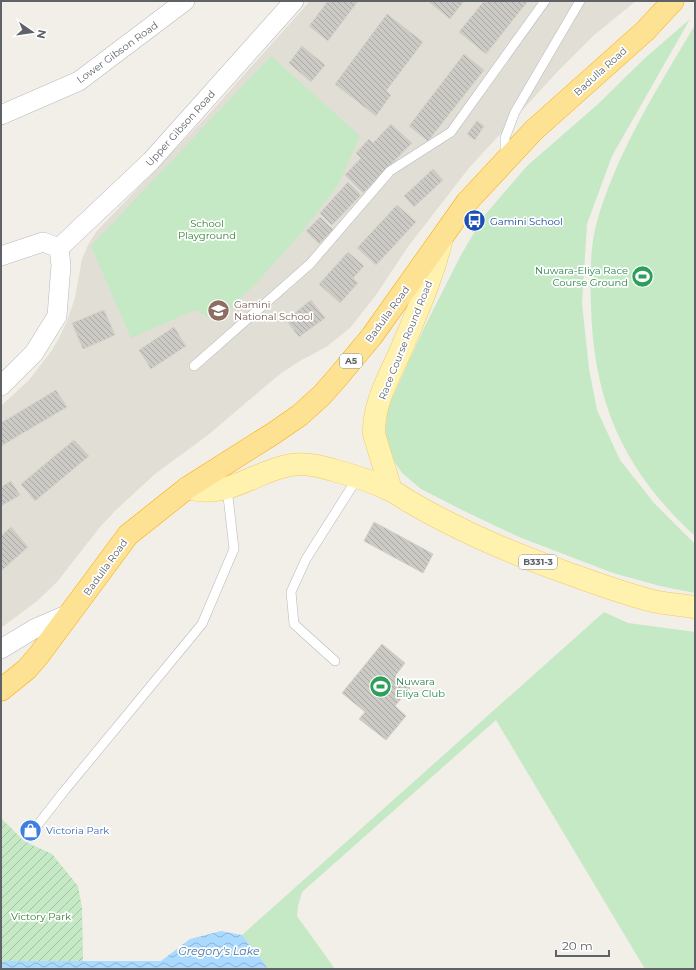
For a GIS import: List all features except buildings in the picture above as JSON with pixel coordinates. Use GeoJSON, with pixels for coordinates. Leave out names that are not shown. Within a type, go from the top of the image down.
{"type":"FeatureCollection","features":[{"type":"Feature","properties":{"kind":"highway","name":"Badulla Road"},"geometry":{"type":"LineString","coordinates":[[1,690],[27,669],[35,660],[128,535],[187,488],[274,433],[300,415],[322,395],[372,336],[468,202],[534,130],[645,31],[673,1]]}},
{"type":"Feature","properties":{"kind":"main road","name":"Race Course Round Road"},"geometry":{"type":"LineString","coordinates":[[391,490],[374,434],[376,413],[386,382],[428,284],[437,260],[443,236]]}},
{"type":"Feature","properties":{"kind":"main road","name":"B331-3"},"geometry":{"type":"LineString","coordinates":[[187,488],[200,492],[227,488],[281,467],[292,465],[315,466],[332,469],[391,490],[427,512],[461,530],[532,560],[626,593],[653,600],[695,607]]}},
{"type":"Feature","properties":{"kind":"street","name":"Lower Gibson Road"},"geometry":{"type":"LineString","coordinates":[[1,115],[79,81],[185,1]]}},
{"type":"Feature","properties":{"kind":"street","name":"Upper Gibson Road"},"geometry":{"type":"LineString","coordinates":[[59,248],[151,161],[294,1]]}},
{"type":"Feature","properties":{"kind":"street"},"geometry":{"type":"LineString","coordinates":[[1,256],[43,242],[59,248],[61,265],[57,316],[34,353],[1,386]]}},
{"type":"Feature","properties":{"kind":"street"},"geometry":{"type":"LineString","coordinates":[[1,649],[34,630],[71,613]]}},
{"type":"Feature","properties":{"kind":"lane"},"geometry":{"type":"LineString","coordinates":[[194,366],[310,264],[390,171],[451,132],[545,1]]}},
{"type":"Feature","properties":{"kind":"lane"},"geometry":{"type":"LineString","coordinates":[[508,158],[505,149],[505,138],[515,112],[556,39],[580,1]]}},
{"type":"Feature","properties":{"kind":"lane"},"geometry":{"type":"LineString","coordinates":[[335,661],[294,624],[291,592],[306,559],[358,477]]}},
{"type":"Feature","properties":{"kind":"lane"},"geometry":{"type":"LineString","coordinates":[[36,827],[64,790],[202,624],[234,549],[227,488]]}},
{"type":"Feature","properties":{"kind":"shaded area","name":"Gamini National School"},"geometry":{"type":"Polygon","coordinates":[[[310,1],[636,1],[593,36],[561,68],[469,168],[407,248],[376,295],[350,328],[326,347],[280,374],[208,435],[155,474],[100,527],[57,582],[37,601],[1,628],[1,406],[29,380],[52,350],[60,336],[75,298],[82,259],[96,232],[208,115],[310,1]]]}},
{"type":"Feature","properties":{"kind":"green space"},"geometry":{"type":"Polygon","coordinates":[[[690,19],[612,156],[587,224],[582,303],[589,369],[597,410],[620,460],[654,503],[695,544],[695,593],[660,586],[613,573],[519,537],[421,489],[402,473],[390,455],[385,434],[388,407],[424,328],[461,255],[484,216],[527,166],[597,105],[645,58],[690,19]]]}},
{"type":"Feature","properties":{"kind":"green space","name":"Nuwara-Eliya Race Course Ground"},"geometry":{"type":"Polygon","coordinates":[[[695,25],[695,536],[670,511],[649,486],[631,459],[617,432],[606,403],[598,372],[593,339],[591,264],[596,225],[604,198],[615,172],[652,97],[695,25]]]}},
{"type":"Feature","properties":{"kind":"green space","name":"School Playground"},"geometry":{"type":"Polygon","coordinates":[[[271,56],[360,136],[338,185],[301,233],[259,280],[217,322],[195,310],[131,338],[91,246],[271,56]]]}},
{"type":"Feature","properties":{"kind":"green space"},"geometry":{"type":"Polygon","coordinates":[[[604,612],[628,623],[695,632],[695,969],[645,969],[496,720],[302,892],[297,916],[335,969],[268,969],[242,935],[604,612]]]}},
{"type":"Feature","properties":{"kind":"green space","name":"Victory Park"},"geometry":{"type":"Polygon","coordinates":[[[1,818],[24,841],[52,854],[78,886],[82,908],[83,961],[3,961],[1,963],[1,818]]]}},
{"type":"Feature","properties":{"kind":"water","name":"Gregory's Lake"},"geometry":{"type":"Polygon","coordinates":[[[221,931],[242,935],[268,969],[1,969],[1,963],[3,961],[161,961],[190,939],[221,931]]]}},
{"type":"Feature","properties":{"kind":"place","name":"Gamini School"},"geometry":{"type":"Point","coordinates":[474,221]}},
{"type":"Feature","properties":{"kind":"place","name":"Nuwara-Eliya Race Course Ground"},"geometry":{"type":"Point","coordinates":[643,276]}},
{"type":"Feature","properties":{"kind":"place","name":"Gamini National School"},"geometry":{"type":"Point","coordinates":[218,310]}},
{"type":"Feature","properties":{"kind":"place","name":"Nuwara Eliya Club"},"geometry":{"type":"Point","coordinates":[381,687]}},
{"type":"Feature","properties":{"kind":"place","name":"Victoria Park"},"geometry":{"type":"Point","coordinates":[31,830]}}]}
